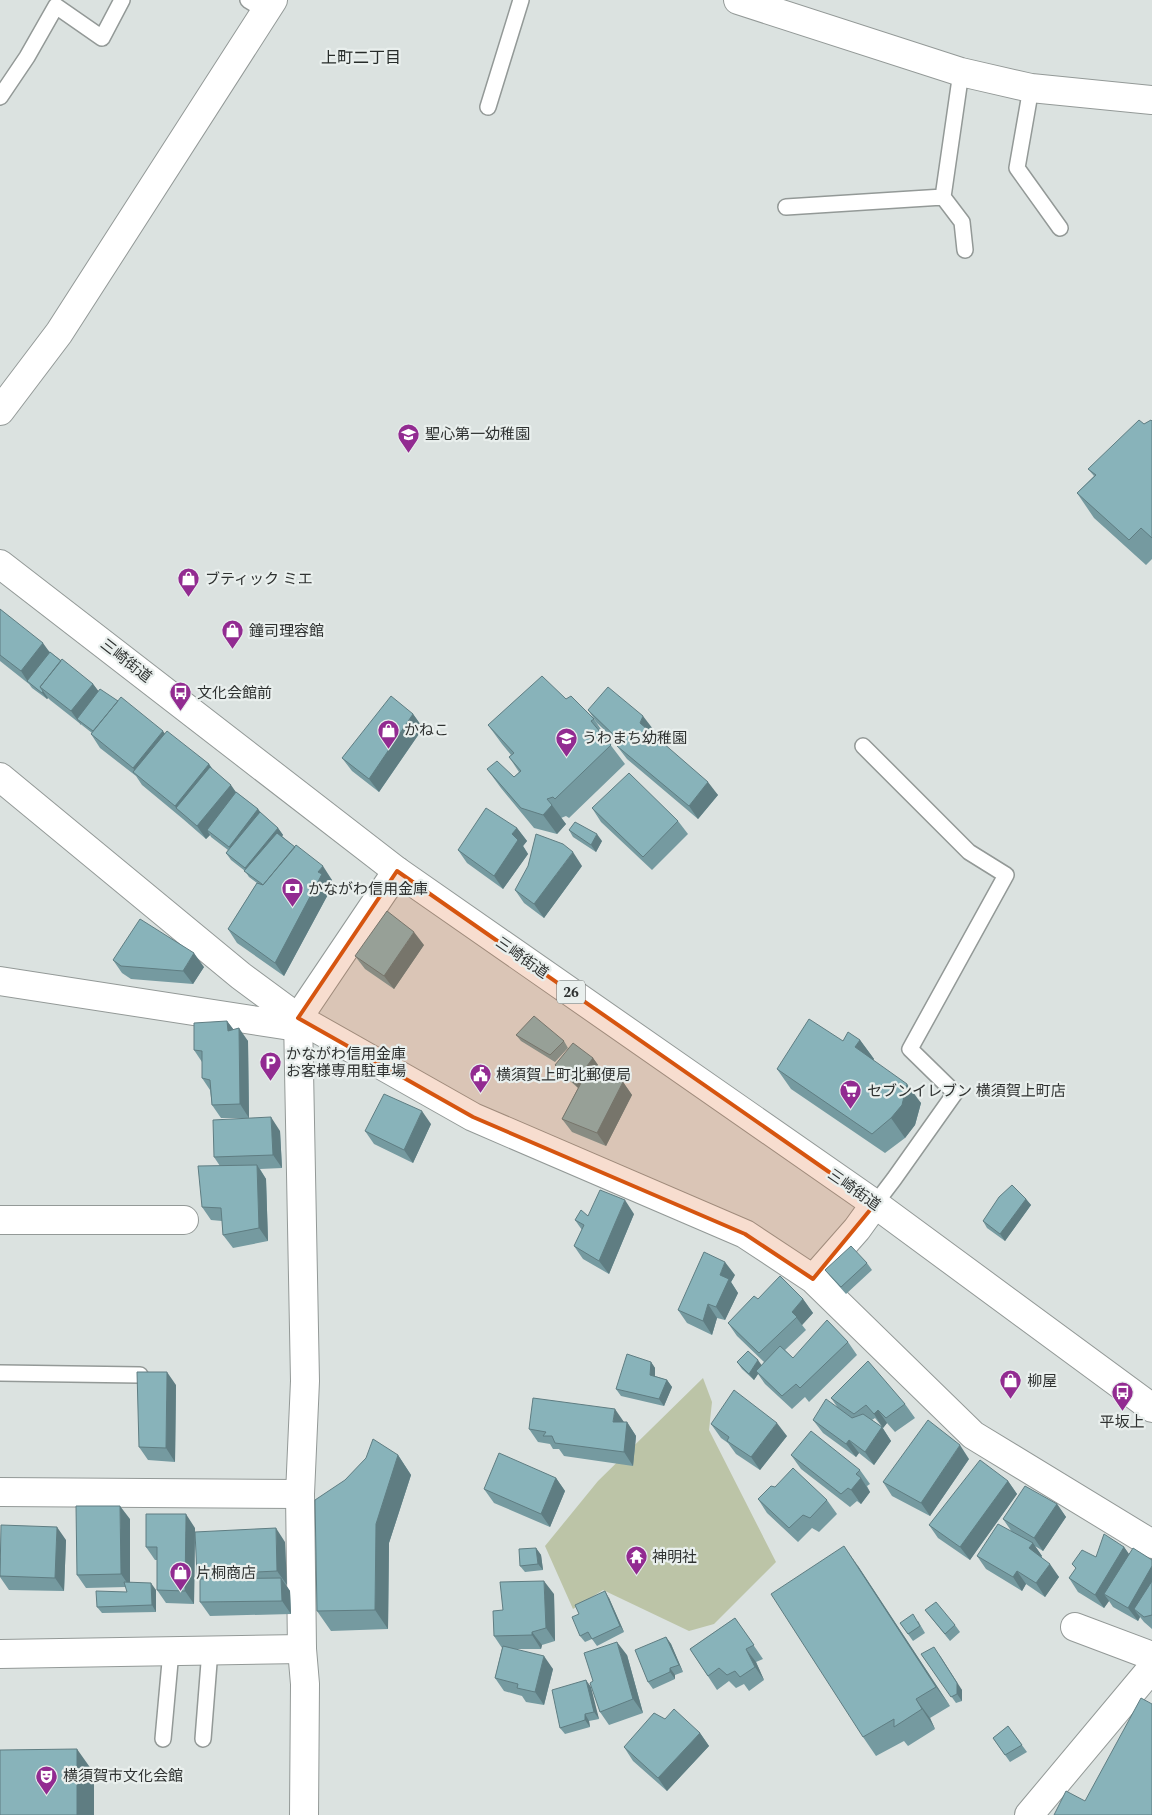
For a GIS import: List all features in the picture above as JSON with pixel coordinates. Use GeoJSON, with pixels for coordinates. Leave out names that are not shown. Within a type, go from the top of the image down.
{"type":"FeatureCollection","features":[{"type":"Feature","properties":{"kind":"street"},"geometry":{"type":"LineString","coordinates":[[738,0],[961,72],[1031,88],[1152,100]]}},
{"type":"Feature","properties":{"kind":"street"},"geometry":{"type":"LineString","coordinates":[[0,412],[59,332],[262,4]]}},
{"type":"Feature","properties":{"kind":"street","name":"三崎街道"},"geometry":{"type":"LineString","coordinates":[[0,564],[397,871],[875,1204],[1152,1408]]}},
{"type":"Feature","properties":{"kind":"street"},"geometry":{"type":"LineString","coordinates":[[0,777],[298,1022],[473,1117],[746,1234],[813,1279],[974,1435],[1152,1544]]}},
{"type":"Feature","properties":{"kind":"street"},"geometry":{"type":"LineString","coordinates":[[304,1815],[305,1684],[302,1649],[300,1494],[305,1381],[298,1022],[397,871]]}},
{"type":"Feature","properties":{"kind":"street"},"geometry":{"type":"LineString","coordinates":[[0,981],[298,1022]]}},
{"type":"Feature","properties":{"kind":"street"},"geometry":{"type":"LineString","coordinates":[[813,1279],[857,1229],[875,1204]]}},
{"type":"Feature","properties":{"kind":"street"},"geometry":{"type":"LineString","coordinates":[[0,1220],[184,1220]]}},
{"type":"Feature","properties":{"kind":"street"},"geometry":{"type":"LineString","coordinates":[[0,1492],[300,1494]]}},
{"type":"Feature","properties":{"kind":"street"},"geometry":{"type":"LineString","coordinates":[[1075,1627],[1152,1656]]}},
{"type":"Feature","properties":{"kind":"street"},"geometry":{"type":"LineString","coordinates":[[0,1654],[302,1649]]}},
{"type":"Feature","properties":{"kind":"street"},"geometry":{"type":"LineString","coordinates":[[1029,1815],[1152,1668]]}},
{"type":"Feature","properties":{"kind":"lane"},"geometry":{"type":"LineString","coordinates":[[0,97],[56,6],[102,38],[122,0]]}},
{"type":"Feature","properties":{"kind":"lane"},"geometry":{"type":"LineString","coordinates":[[488,107],[521,0]]}},
{"type":"Feature","properties":{"kind":"lane"},"geometry":{"type":"LineString","coordinates":[[961,72],[943,197],[962,222],[965,250]]}},
{"type":"Feature","properties":{"kind":"lane"},"geometry":{"type":"LineString","coordinates":[[1031,88],[1017,168],[1060,228]]}},
{"type":"Feature","properties":{"kind":"lane"},"geometry":{"type":"LineString","coordinates":[[786,207],[943,197]]}},
{"type":"Feature","properties":{"kind":"lane"},"geometry":{"type":"LineString","coordinates":[[862,746],[969,852],[1006,875],[910,1049],[955,1093],[875,1204]]}},
{"type":"Feature","properties":{"kind":"lane"},"geometry":{"type":"LineString","coordinates":[[0,1374],[140,1375]]}},
{"type":"Feature","properties":{"kind":"lane"},"geometry":{"type":"LineString","coordinates":[[203,1739],[210,1650]]}},
{"type":"Feature","properties":{"kind":"lane"},"geometry":{"type":"LineString","coordinates":[[163,1739],[171,1651]]}},
{"type":"Feature","properties":{"kind":"highlighted area"},"geometry":{"type":"Polygon","coordinates":[[[397,871],[875,1204],[813,1279],[745,1234],[473,1117],[298,1018],[397,871]]]}},
{"type":"Feature","properties":{"kind":"green space","name":"神明社"},"geometry":{"type":"Polygon","coordinates":[[[703,1378],[712,1402],[709,1430],[776,1562],[714,1624],[689,1631],[603,1590],[573,1609],[545,1546],[598,1481],[703,1378]]]}},
{"type":"Feature","properties":{"kind":"building"},"geometry":{"type":"Polygon","coordinates":[[[1139,420],[1144,424],[1152,421],[1152,538],[1141,528],[1129,540],[1077,493],[1096,475],[1088,469],[1139,420]]]}},
{"type":"Feature","properties":{"kind":"building"},"geometry":{"type":"Polygon","coordinates":[[[0,609],[43,643],[21,671],[0,655],[0,609]]]}},
{"type":"Feature","properties":{"kind":"building"},"geometry":{"type":"Polygon","coordinates":[[[50,652],[61,661],[40,687],[43,691],[42,693],[27,681],[50,652]]]}},
{"type":"Feature","properties":{"kind":"building"},"geometry":{"type":"Polygon","coordinates":[[[62,659],[93,684],[71,711],[40,687],[62,659]]]}},
{"type":"Feature","properties":{"kind":"building"},"geometry":{"type":"Polygon","coordinates":[[[542,676],[566,699],[571,696],[594,719],[591,721],[611,745],[555,799],[553,797],[547,799],[552,805],[543,815],[521,808],[487,769],[497,761],[514,777],[521,771],[509,757],[514,753],[488,725],[542,676]]]}},
{"type":"Feature","properties":{"kind":"building"},"geometry":{"type":"Polygon","coordinates":[[[608,687],[643,716],[640,723],[708,782],[689,806],[617,746],[621,742],[588,710],[608,687]]]}},
{"type":"Feature","properties":{"kind":"building"},"geometry":{"type":"Polygon","coordinates":[[[100,689],[118,701],[93,731],[77,719],[100,689]]]}},
{"type":"Feature","properties":{"kind":"building"},"geometry":{"type":"Polygon","coordinates":[[[391,696],[413,714],[369,779],[342,758],[391,696]]]}},
{"type":"Feature","properties":{"kind":"building"},"geometry":{"type":"Polygon","coordinates":[[[121,697],[163,731],[133,768],[91,734],[121,697]]]}},
{"type":"Feature","properties":{"kind":"building"},"geometry":{"type":"Polygon","coordinates":[[[167,731],[209,764],[175,806],[133,772],[167,731]]]}},
{"type":"Feature","properties":{"kind":"building"},"geometry":{"type":"Polygon","coordinates":[[[210,767],[231,785],[197,826],[176,808],[210,767]]]}},
{"type":"Feature","properties":{"kind":"building"},"geometry":{"type":"Polygon","coordinates":[[[629,773],[678,821],[643,857],[592,808],[629,773]]]}},
{"type":"Feature","properties":{"kind":"building"},"geometry":{"type":"Polygon","coordinates":[[[236,792],[258,809],[229,847],[207,830],[236,792]]]}},
{"type":"Feature","properties":{"kind":"building"},"geometry":{"type":"Polygon","coordinates":[[[486,808],[517,828],[512,834],[518,840],[494,876],[458,850],[486,808]]]}},
{"type":"Feature","properties":{"kind":"building"},"geometry":{"type":"Polygon","coordinates":[[[260,812],[278,828],[245,868],[226,853],[260,812]]]}},
{"type":"Feature","properties":{"kind":"building"},"geometry":{"type":"Polygon","coordinates":[[[575,822],[597,834],[591,845],[569,830],[575,822]]]}},
{"type":"Feature","properties":{"kind":"building"},"geometry":{"type":"Polygon","coordinates":[[[277,833],[295,847],[263,885],[244,871],[277,833]]]}},
{"type":"Feature","properties":{"kind":"building"},"geometry":{"type":"Polygon","coordinates":[[[536,834],[563,844],[573,852],[534,904],[515,890],[528,866],[536,834]]]}},
{"type":"Feature","properties":{"kind":"building"},"geometry":{"type":"Polygon","coordinates":[[[296,845],[323,866],[318,872],[322,874],[275,963],[228,929],[257,883],[263,885],[296,845]]]}},
{"type":"Feature","properties":{"kind":"building"},"geometry":{"type":"Polygon","coordinates":[[[387,911],[414,932],[384,976],[355,956],[387,911]]]}},
{"type":"Feature","properties":{"kind":"building"},"geometry":{"type":"Polygon","coordinates":[[[140,919],[194,953],[183,971],[121,966],[113,960],[140,919]]]}},
{"type":"Feature","properties":{"kind":"building"},"geometry":{"type":"Polygon","coordinates":[[[534,1016],[564,1041],[550,1055],[516,1035],[534,1016]]]}},
{"type":"Feature","properties":{"kind":"building"},"geometry":{"type":"Polygon","coordinates":[[[809,1019],[843,1041],[848,1032],[860,1040],[855,1047],[907,1084],[902,1105],[891,1118],[872,1134],[777,1069],[809,1019]]]}},
{"type":"Feature","properties":{"kind":"building"},"geometry":{"type":"Polygon","coordinates":[[[227,1021],[228,1031],[239,1028],[240,1104],[212,1105],[210,1080],[202,1078],[202,1051],[194,1050],[194,1023],[227,1021]]]}},
{"type":"Feature","properties":{"kind":"building"},"geometry":{"type":"Polygon","coordinates":[[[573,1043],[593,1058],[574,1083],[555,1065],[573,1043]]]}},
{"type":"Feature","properties":{"kind":"building"},"geometry":{"type":"Polygon","coordinates":[[[590,1066],[623,1082],[597,1133],[562,1119],[590,1066]]]}},
{"type":"Feature","properties":{"kind":"building"},"geometry":{"type":"Polygon","coordinates":[[[384,1094],[422,1111],[404,1150],[365,1131],[384,1094]]]}},
{"type":"Feature","properties":{"kind":"building"},"geometry":{"type":"Polygon","coordinates":[[[271,1117],[273,1155],[214,1157],[213,1120],[271,1117]]]}},
{"type":"Feature","properties":{"kind":"building"},"geometry":{"type":"Polygon","coordinates":[[[257,1165],[259,1228],[223,1235],[221,1208],[202,1207],[198,1166],[257,1165]]]}},
{"type":"Feature","properties":{"kind":"building"},"geometry":{"type":"Polygon","coordinates":[[[1012,1185],[1026,1199],[1000,1234],[983,1221],[999,1197],[1012,1185]]]}},
{"type":"Feature","properties":{"kind":"building"},"geometry":{"type":"Polygon","coordinates":[[[600,1190],[625,1200],[599,1261],[574,1246],[584,1225],[575,1220],[581,1210],[588,1216],[600,1190]]]}},
{"type":"Feature","properties":{"kind":"building"},"geometry":{"type":"Polygon","coordinates":[[[851,1246],[867,1263],[841,1287],[825,1270],[851,1246]]]}},
{"type":"Feature","properties":{"kind":"building"},"geometry":{"type":"Polygon","coordinates":[[[704,1252],[725,1262],[720,1275],[729,1279],[716,1307],[708,1304],[703,1321],[678,1310],[704,1252]]]}},
{"type":"Feature","properties":{"kind":"building"},"geometry":{"type":"Polygon","coordinates":[[[780,1276],[803,1299],[792,1312],[797,1317],[759,1353],[728,1323],[754,1296],[758,1299],[780,1276]]]}},
{"type":"Feature","properties":{"kind":"building"},"geometry":{"type":"Polygon","coordinates":[[[827,1320],[848,1342],[800,1388],[796,1384],[782,1396],[756,1371],[780,1346],[793,1358],[827,1320]]]}},
{"type":"Feature","properties":{"kind":"building"},"geometry":{"type":"Polygon","coordinates":[[[748,1351],[758,1360],[749,1374],[737,1362],[748,1351]]]}},
{"type":"Feature","properties":{"kind":"building"},"geometry":{"type":"Polygon","coordinates":[[[627,1354],[651,1362],[650,1375],[667,1380],[659,1399],[616,1389],[627,1354]]]}},
{"type":"Feature","properties":{"kind":"building"},"geometry":{"type":"Polygon","coordinates":[[[868,1361],[905,1404],[886,1418],[878,1410],[874,1414],[866,1405],[854,1414],[831,1398],[868,1361]]]}},
{"type":"Feature","properties":{"kind":"building"},"geometry":{"type":"Polygon","coordinates":[[[137,1372],[167,1372],[166,1448],[139,1447],[137,1372]]]}},
{"type":"Feature","properties":{"kind":"building"},"geometry":{"type":"Polygon","coordinates":[[[734,1390],[777,1423],[751,1457],[727,1441],[729,1437],[711,1424],[734,1390]]]}},
{"type":"Feature","properties":{"kind":"building"},"geometry":{"type":"Polygon","coordinates":[[[533,1398],[615,1409],[613,1422],[627,1422],[624,1452],[555,1443],[552,1436],[543,1436],[546,1432],[529,1429],[533,1398]]]}},
{"type":"Feature","properties":{"kind":"building"},"geometry":{"type":"Polygon","coordinates":[[[826,1399],[852,1418],[863,1414],[882,1427],[865,1452],[849,1440],[846,1444],[813,1420],[826,1399]]]}},
{"type":"Feature","properties":{"kind":"building"},"geometry":{"type":"Polygon","coordinates":[[[928,1420],[960,1445],[921,1503],[883,1482],[928,1420]]]}},
{"type":"Feature","properties":{"kind":"building"},"geometry":{"type":"Polygon","coordinates":[[[811,1431],[860,1470],[856,1474],[861,1478],[851,1490],[848,1488],[841,1494],[791,1455],[811,1431]]]}},
{"type":"Feature","properties":{"kind":"building"},"geometry":{"type":"Polygon","coordinates":[[[373,1439],[398,1455],[376,1524],[375,1610],[317,1611],[315,1500],[345,1480],[366,1458],[373,1439]]]}},
{"type":"Feature","properties":{"kind":"building"},"geometry":{"type":"Polygon","coordinates":[[[499,1453],[556,1478],[541,1514],[484,1489],[499,1453]]]}},
{"type":"Feature","properties":{"kind":"building"},"geometry":{"type":"Polygon","coordinates":[[[980,1460],[1008,1481],[960,1547],[929,1525],[980,1460]]]}},
{"type":"Feature","properties":{"kind":"building"},"geometry":{"type":"Polygon","coordinates":[[[793,1468],[827,1500],[810,1518],[803,1515],[789,1528],[758,1499],[771,1486],[775,1487],[793,1468]]]}},
{"type":"Feature","properties":{"kind":"building"},"geometry":{"type":"Polygon","coordinates":[[[1025,1486],[1057,1504],[1034,1538],[1003,1519],[1025,1486]]]}},
{"type":"Feature","properties":{"kind":"building"},"geometry":{"type":"Polygon","coordinates":[[[76,1506],[120,1506],[121,1574],[77,1575],[76,1506]]]}},
{"type":"Feature","properties":{"kind":"building"},"geometry":{"type":"Polygon","coordinates":[[[146,1514],[186,1514],[185,1591],[157,1590],[157,1547],[146,1547],[146,1514]]]}},
{"type":"Feature","properties":{"kind":"building"},"geometry":{"type":"Polygon","coordinates":[[[998,1524],[1033,1543],[1029,1548],[1050,1564],[1036,1583],[1017,1571],[1013,1577],[977,1556],[998,1524]]]}},
{"type":"Feature","properties":{"kind":"building"},"geometry":{"type":"Polygon","coordinates":[[[1,1525],[57,1527],[55,1578],[0,1576],[1,1525]]]}},
{"type":"Feature","properties":{"kind":"building"},"geometry":{"type":"Polygon","coordinates":[[[276,1528],[277,1571],[197,1575],[195,1532],[276,1528]]]}},
{"type":"Feature","properties":{"kind":"building"},"geometry":{"type":"Polygon","coordinates":[[[1104,1534],[1124,1547],[1095,1595],[1069,1578],[1076,1568],[1072,1564],[1082,1550],[1096,1557],[1104,1534]]]}},
{"type":"Feature","properties":{"kind":"building"},"geometry":{"type":"Polygon","coordinates":[[[844,1546],[936,1687],[916,1699],[922,1709],[894,1727],[894,1719],[863,1737],[771,1594],[844,1546]]]}},
{"type":"Feature","properties":{"kind":"building"},"geometry":{"type":"Polygon","coordinates":[[[536,1548],[538,1564],[520,1566],[519,1549],[536,1548]]]}},
{"type":"Feature","properties":{"kind":"building"},"geometry":{"type":"Polygon","coordinates":[[[1133,1548],[1152,1560],[1152,1566],[1128,1608],[1104,1594],[1133,1548]]]}},
{"type":"Feature","properties":{"kind":"building"},"geometry":{"type":"Polygon","coordinates":[[[281,1578],[282,1601],[200,1602],[200,1579],[281,1578]]]}},
{"type":"Feature","properties":{"kind":"building"},"geometry":{"type":"Polygon","coordinates":[[[544,1581],[546,1628],[532,1632],[532,1635],[494,1636],[493,1611],[503,1610],[500,1582],[544,1581]]]}},
{"type":"Feature","properties":{"kind":"building"},"geometry":{"type":"Polygon","coordinates":[[[1152,1581],[1152,1615],[1144,1617],[1134,1609],[1152,1581]]]}},
{"type":"Feature","properties":{"kind":"building"},"geometry":{"type":"Polygon","coordinates":[[[124,1582],[151,1583],[152,1605],[97,1607],[96,1591],[127,1592],[124,1582]]]}},
{"type":"Feature","properties":{"kind":"building"},"geometry":{"type":"Polygon","coordinates":[[[605,1591],[620,1626],[592,1639],[588,1632],[580,1636],[572,1617],[579,1614],[575,1605],[605,1591]]]}},
{"type":"Feature","properties":{"kind":"building"},"geometry":{"type":"Polygon","coordinates":[[[936,1602],[955,1625],[945,1634],[925,1610],[936,1602]]]}},
{"type":"Feature","properties":{"kind":"building"},"geometry":{"type":"Polygon","coordinates":[[[913,1614],[920,1626],[908,1634],[900,1623],[913,1614]]]}},
{"type":"Feature","properties":{"kind":"building"},"geometry":{"type":"Polygon","coordinates":[[[735,1618],[754,1645],[746,1649],[755,1667],[740,1677],[735,1671],[727,1675],[719,1668],[708,1676],[690,1649],[735,1618]]]}},
{"type":"Feature","properties":{"kind":"building"},"geometry":{"type":"Polygon","coordinates":[[[666,1637],[679,1665],[670,1668],[670,1672],[648,1682],[635,1650],[666,1637]]]}},
{"type":"Feature","properties":{"kind":"building"},"geometry":{"type":"Polygon","coordinates":[[[617,1642],[633,1699],[600,1712],[590,1683],[593,1681],[584,1653],[617,1642]]]}},
{"type":"Feature","properties":{"kind":"building"},"geometry":{"type":"Polygon","coordinates":[[[503,1646],[544,1656],[535,1692],[517,1688],[518,1684],[495,1678],[503,1646]]]}},
{"type":"Feature","properties":{"kind":"building"},"geometry":{"type":"Polygon","coordinates":[[[934,1647],[957,1683],[957,1694],[951,1697],[921,1654],[934,1647]]]}},
{"type":"Feature","properties":{"kind":"building"},"geometry":{"type":"Polygon","coordinates":[[[586,1680],[594,1712],[585,1714],[585,1720],[560,1728],[552,1690],[586,1680]]]}},
{"type":"Feature","properties":{"kind":"building"},"geometry":{"type":"Polygon","coordinates":[[[1141,1698],[1152,1704],[1152,1815],[1054,1815],[1066,1791],[1085,1801],[1141,1698]]]}},
{"type":"Feature","properties":{"kind":"building"},"geometry":{"type":"Polygon","coordinates":[[[674,1709],[700,1733],[658,1778],[624,1747],[654,1713],[665,1719],[674,1709]]]}},
{"type":"Feature","properties":{"kind":"building"},"geometry":{"type":"Polygon","coordinates":[[[1008,1726],[1022,1745],[1005,1755],[993,1738],[1008,1726]]]}},
{"type":"Feature","properties":{"kind":"building","name":"横須賀市文化会館"},"geometry":{"type":"Polygon","coordinates":[[[77,1749],[77,1815],[0,1815],[0,1750],[77,1749]]]}},
{"type":"Feature","properties":{"kind":"place","name":"聖心第一幼稚園"},"geometry":{"type":"Point","coordinates":[409,453]}},
{"type":"Feature","properties":{"kind":"place","name":"ブティック ミエ"},"geometry":{"type":"Point","coordinates":[189,598]}},
{"type":"Feature","properties":{"kind":"place","name":"鐘司理容館"},"geometry":{"type":"Point","coordinates":[233,650]}},
{"type":"Feature","properties":{"kind":"place","name":"文化会館前"},"geometry":{"type":"Point","coordinates":[181,712]}},
{"type":"Feature","properties":{"kind":"place","name":"かねこ"},"geometry":{"type":"Point","coordinates":[388,749]}},
{"type":"Feature","properties":{"kind":"place","name":"うわまち幼稚園"},"geometry":{"type":"Point","coordinates":[566,757]}},
{"type":"Feature","properties":{"kind":"place","name":"かながわ信用金庫"},"geometry":{"type":"Point","coordinates":[292,908]}},
{"type":"Feature","properties":{"kind":"place","name":"かながわ信用金庫 お客様専用駐車場"},"geometry":{"type":"Point","coordinates":[270,1082]}},
{"type":"Feature","properties":{"kind":"place","name":"横須賀上町北郵便局"},"geometry":{"type":"Point","coordinates":[480,1094]}},
{"type":"Feature","properties":{"kind":"place","name":"セブンイレブン 横須賀上町店"},"geometry":{"type":"Point","coordinates":[851,1110]}},
{"type":"Feature","properties":{"kind":"place","name":"柳屋"},"geometry":{"type":"Point","coordinates":[1011,1400]}},
{"type":"Feature","properties":{"kind":"place","name":"平坂上"},"geometry":{"type":"Point","coordinates":[1122,1412]}},
{"type":"Feature","properties":{"kind":"place","name":"神明社"},"geometry":{"type":"Point","coordinates":[636,1576]}},
{"type":"Feature","properties":{"kind":"place","name":"片桐商店"},"geometry":{"type":"Point","coordinates":[180,1592]}},
{"type":"Feature","properties":{"kind":"place","name":"横須賀市文化会館"},"geometry":{"type":"Point","coordinates":[47,1795]}},
{"type":"Feature","properties":{"kind":"district","name":"上町二丁目"},"geometry":{"type":"Point","coordinates":[361,58]}}]}
